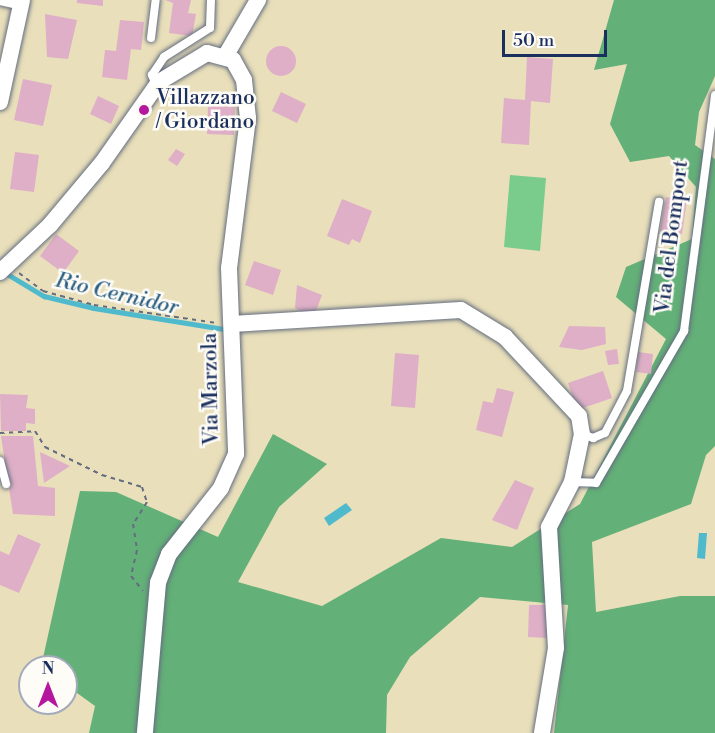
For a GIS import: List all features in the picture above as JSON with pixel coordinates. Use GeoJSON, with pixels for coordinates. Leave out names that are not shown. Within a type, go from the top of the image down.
{"type":"FeatureCollection","features":[{"type":"Feature","properties":{"kind":"street"},"geometry":{"type":"LineString","coordinates":[[2,262],[50,225],[102,163],[156,85],[199,55],[230,58],[258,0]]}},
{"type":"Feature","properties":{"kind":"street"},"geometry":{"type":"LineString","coordinates":[[0,102],[4,75],[22,3]]}},
{"type":"Feature","properties":{"kind":"street","name":"Via Marzola"},"geometry":{"type":"LineString","coordinates":[[145,733],[155,597],[169,554],[221,488],[236,454],[231,239],[248,118],[244,80],[230,58]]}},
{"type":"Feature","properties":{"kind":"street"},"geometry":{"type":"LineString","coordinates":[[232,324],[461,310],[505,337],[579,416],[582,434],[572,482],[549,527],[556,648],[542,733]]}},
{"type":"Feature","properties":{"kind":"lane"},"geometry":{"type":"LineString","coordinates":[[152,38],[156,0]]}},
{"type":"Feature","properties":{"kind":"lane"},"geometry":{"type":"LineString","coordinates":[[156,85],[152,75],[164,57],[210,28],[212,0]]}},
{"type":"Feature","properties":{"kind":"lane"},"geometry":{"type":"LineString","coordinates":[[0,1],[22,3]]}},
{"type":"Feature","properties":{"kind":"lane","name":"Via del Bomport"},"geometry":{"type":"LineString","coordinates":[[572,482],[596,483],[684,331],[715,94]]}},
{"type":"Feature","properties":{"kind":"lane","name":"Via del Bomport"},"geometry":{"type":"LineString","coordinates":[[582,434],[593,438],[605,433],[627,391],[659,202]]}},
{"type":"Feature","properties":{"kind":"lane"},"geometry":{"type":"LineString","coordinates":[[0,461],[6,484]]}},
{"type":"Feature","properties":{"kind":"path"},"geometry":{"type":"LineString","coordinates":[[2,262],[43,291],[94,305],[232,324]]}},
{"type":"Feature","properties":{"kind":"path"},"geometry":{"type":"LineString","coordinates":[[0,433],[35,431],[45,447],[102,475],[142,487],[147,502],[133,524],[137,550],[131,576],[137,588],[155,597]]}},
{"type":"Feature","properties":{"kind":"green space"},"geometry":{"type":"Polygon","coordinates":[[[614,0],[715,0],[715,76],[699,112],[695,145],[715,159],[715,446],[706,455],[691,504],[592,542],[596,612],[680,596],[715,596],[715,733],[554,733],[568,605],[480,597],[410,657],[387,695],[386,733],[89,733],[95,706],[78,694],[78,655],[44,655],[80,491],[116,492],[218,537],[273,434],[327,464],[279,507],[238,582],[322,606],[441,538],[512,547],[580,504],[666,339],[616,297],[626,267],[692,239],[696,187],[669,156],[630,162],[610,124],[627,64],[594,70],[614,0]]]}},
{"type":"Feature","properties":{"kind":"green space"},"geometry":{"type":"Polygon","coordinates":[[[510,175],[546,178],[540,251],[504,247],[510,175]]]}},
{"type":"Feature","properties":{"kind":"water"},"geometry":{"type":"Polygon","coordinates":[[[346,503],[352,510],[329,526],[324,518],[346,503]]]}},
{"type":"Feature","properties":{"kind":"water"},"geometry":{"type":"Polygon","coordinates":[[[699,533],[707,533],[705,559],[697,558],[699,533]]]}},
{"type":"Feature","properties":{"kind":"building"},"geometry":{"type":"Polygon","coordinates":[[[77,0],[103,0],[103,6],[77,3],[77,0]]]}},
{"type":"Feature","properties":{"kind":"building"},"geometry":{"type":"Polygon","coordinates":[[[165,0],[191,0],[188,13],[196,14],[192,36],[169,33],[173,3],[165,0]]]}},
{"type":"Feature","properties":{"kind":"building"},"geometry":{"type":"Polygon","coordinates":[[[45,14],[77,20],[68,59],[47,57],[45,14]]]}},
{"type":"Feature","properties":{"kind":"building"},"geometry":{"type":"Polygon","coordinates":[[[120,20],[144,22],[141,50],[131,49],[127,80],[102,77],[105,50],[116,51],[120,20]]]}},
{"type":"Feature","properties":{"kind":"building"},"geometry":{"type":"Polygon","coordinates":[[[281,46],[292,50],[296,61],[292,72],[281,76],[270,72],[266,61],[270,50],[281,46]]]}},
{"type":"Feature","properties":{"kind":"building"},"geometry":{"type":"Polygon","coordinates":[[[527,57],[553,59],[550,103],[531,101],[529,145],[501,143],[504,98],[525,100],[527,57]]]}},
{"type":"Feature","properties":{"kind":"building"},"geometry":{"type":"Polygon","coordinates":[[[23,79],[52,85],[43,126],[14,120],[23,79]]]}},
{"type":"Feature","properties":{"kind":"building"},"geometry":{"type":"Polygon","coordinates":[[[281,92],[306,104],[297,123],[272,111],[281,92]]]}},
{"type":"Feature","properties":{"kind":"building"},"geometry":{"type":"Polygon","coordinates":[[[98,96],[119,106],[111,124],[90,114],[98,96]]]}},
{"type":"Feature","properties":{"kind":"building"},"geometry":{"type":"Polygon","coordinates":[[[208,106],[235,107],[234,135],[207,134],[208,106]]]}},
{"type":"Feature","properties":{"kind":"building"},"geometry":{"type":"Polygon","coordinates":[[[176,149],[185,154],[177,166],[168,160],[176,149]]]}},
{"type":"Feature","properties":{"kind":"building"},"geometry":{"type":"Polygon","coordinates":[[[15,152],[39,155],[34,192],[10,189],[15,152]]]}},
{"type":"Feature","properties":{"kind":"building"},"geometry":{"type":"Polygon","coordinates":[[[666,197],[687,200],[682,234],[660,231],[666,197]]]}},
{"type":"Feature","properties":{"kind":"building"},"geometry":{"type":"Polygon","coordinates":[[[342,199],[372,211],[360,243],[352,239],[349,245],[327,236],[342,199]]]}},
{"type":"Feature","properties":{"kind":"building"},"geometry":{"type":"Polygon","coordinates":[[[56,234],[79,251],[63,273],[40,256],[56,234]]]}},
{"type":"Feature","properties":{"kind":"building"},"geometry":{"type":"Polygon","coordinates":[[[254,261],[281,270],[273,295],[245,285],[254,261]]]}},
{"type":"Feature","properties":{"kind":"building"},"geometry":{"type":"Polygon","coordinates":[[[297,285],[322,295],[313,319],[295,308],[297,285]]]}},
{"type":"Feature","properties":{"kind":"building"},"geometry":{"type":"Polygon","coordinates":[[[569,326],[605,327],[606,344],[582,350],[559,347],[569,326]]]}},
{"type":"Feature","properties":{"kind":"building"},"geometry":{"type":"Polygon","coordinates":[[[617,349],[619,364],[608,365],[605,351],[617,349]]]}},
{"type":"Feature","properties":{"kind":"building"},"geometry":{"type":"Polygon","coordinates":[[[638,352],[653,354],[651,374],[636,372],[638,352]]]}},
{"type":"Feature","properties":{"kind":"building"},"geometry":{"type":"Polygon","coordinates":[[[395,353],[419,355],[415,408],[391,406],[395,353]]]}},
{"type":"Feature","properties":{"kind":"building"},"geometry":{"type":"Polygon","coordinates":[[[603,371],[612,398],[577,410],[568,383],[603,371]]]}},
{"type":"Feature","properties":{"kind":"building"},"geometry":{"type":"Polygon","coordinates":[[[497,388],[514,392],[502,437],[476,430],[483,401],[493,403],[497,388]]]}},
{"type":"Feature","properties":{"kind":"building"},"geometry":{"type":"Polygon","coordinates":[[[0,394],[28,395],[26,408],[35,409],[35,424],[26,423],[26,431],[1,431],[0,394]]]}},
{"type":"Feature","properties":{"kind":"building"},"geometry":{"type":"Polygon","coordinates":[[[1,436],[33,436],[38,486],[55,488],[55,516],[13,514],[1,436]]]}},
{"type":"Feature","properties":{"kind":"building"},"geometry":{"type":"Polygon","coordinates":[[[40,452],[70,466],[44,483],[40,452]]]}},
{"type":"Feature","properties":{"kind":"building"},"geometry":{"type":"Polygon","coordinates":[[[515,480],[534,488],[517,530],[492,520],[515,480]]]}},
{"type":"Feature","properties":{"kind":"building"},"geometry":{"type":"Polygon","coordinates":[[[18,534],[41,544],[19,593],[0,585],[0,551],[9,555],[18,534]]]}},
{"type":"Feature","properties":{"kind":"building"},"geometry":{"type":"Polygon","coordinates":[[[529,605],[549,605],[548,638],[528,637],[529,605]]]}},
{"type":"Feature","properties":{"kind":"waterway","name":"Rio Cernidor"},"geometry":{"type":"LineString","coordinates":[[9,275],[44,296],[94,308],[223,329]]}},
{"type":"Feature","properties":{"kind":"place","name":"Villazzano / Giordano"},"geometry":{"type":"Point","coordinates":[144,110]}}]}
